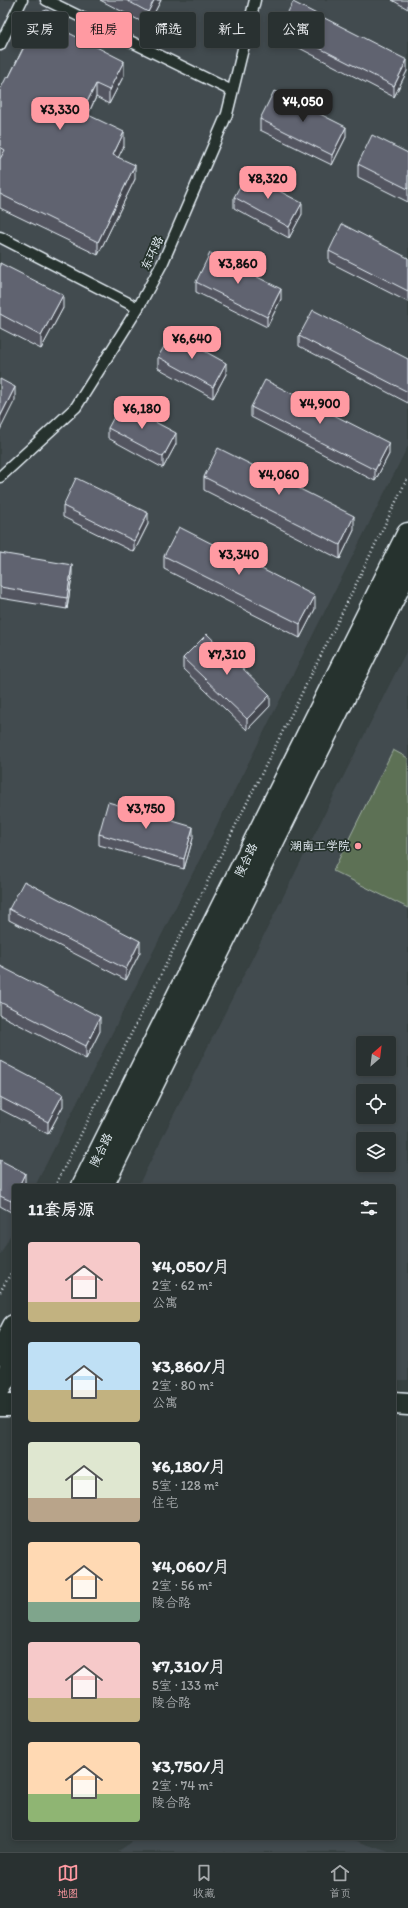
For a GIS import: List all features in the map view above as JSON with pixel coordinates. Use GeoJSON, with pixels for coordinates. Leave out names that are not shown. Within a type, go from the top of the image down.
{"type":"FeatureCollection","features":[{"type":"Feature","properties":{"kind":"street","name":"陵合路"},"geometry":{"type":"LineString","coordinates":[[84,1184],[408,534]]}},
{"type":"Feature","properties":{"kind":"street","name":"陵合路"},"geometry":{"type":"LineString","coordinates":[[103,1184],[408,568]]}},
{"type":"Feature","properties":{"kind":"street"},"geometry":{"type":"LineString","coordinates":[[0,1354],[12,1330]]}},
{"type":"Feature","properties":{"kind":"street"},"geometry":{"type":"LineString","coordinates":[[0,1387],[12,1367]]}},
{"type":"Feature","properties":{"kind":"street"},"geometry":{"type":"LineString","coordinates":[[396,1403],[408,1404]]}},
{"type":"Feature","properties":{"kind":"street"},"geometry":{"type":"LineString","coordinates":[[0,1405],[12,1405]]}},
{"type":"Feature","properties":{"kind":"lane"},"geometry":{"type":"LineString","coordinates":[[0,45],[22,0]]}},
{"type":"Feature","properties":{"kind":"lane"},"geometry":{"type":"LineString","coordinates":[[46,0],[232,91]]}},
{"type":"Feature","properties":{"kind":"lane","name":"东环路"},"geometry":{"type":"LineString","coordinates":[[0,477],[76,407],[138,308],[163,262],[227,114],[255,0]]}},
{"type":"Feature","properties":{"kind":"lane"},"geometry":{"type":"LineString","coordinates":[[0,237],[138,308]]}},
{"type":"Feature","properties":{"kind":"path"},"geometry":{"type":"LineString","coordinates":[[56,1184],[408,477]]}},
{"type":"Feature","properties":{"kind":"path"},"geometry":{"type":"LineString","coordinates":[[0,1292],[12,1271]]}},
{"type":"Feature","properties":{"kind":"shaded area"},"geometry":{"type":"Polygon","coordinates":[[[0,0],[408,0],[408,446],[36,1184],[12,1184],[12,1232],[0,1255],[0,0]]]}},
{"type":"Feature","properties":{"kind":"shaded area","name":"湖南工学院"},"geometry":{"type":"Polygon","coordinates":[[[408,648],[408,1380],[396,1380],[396,1184],[139,1184],[408,648]]]}},
{"type":"Feature","properties":{"kind":"shaded area"},"geometry":{"type":"Polygon","coordinates":[[[135,1840],[354,1840],[389,1852],[117,1852],[135,1840]]]}},
{"type":"Feature","properties":{"kind":"green space"},"geometry":{"type":"Polygon","coordinates":[[[393,750],[408,758],[408,908],[333,871],[393,750]]]}},
{"type":"Feature","properties":{"kind":"building"},"geometry":{"type":"Polygon","coordinates":[[[126,0],[154,0],[148,12],[126,0]]]}},
{"type":"Feature","properties":{"kind":"building"},"geometry":{"type":"Polygon","coordinates":[[[293,2],[313,12],[288,12],[293,2]]]}},
{"type":"Feature","properties":{"kind":"building"},"geometry":{"type":"Polygon","coordinates":[[[324,18],[407,60],[394,86],[319,48],[324,48],[324,18]]]}},
{"type":"Feature","properties":{"kind":"building"},"geometry":{"type":"Polygon","coordinates":[[[68,33],[76,37],[76,48],[98,48],[124,61],[109,90],[96,84],[82,112],[124,132],[113,155],[135,165],[98,242],[0,194],[0,159],[5,150],[0,147],[0,90],[7,76],[9,77],[24,48],[68,48],[68,33]]]}},
{"type":"Feature","properties":{"kind":"building"},"geometry":{"type":"Polygon","coordinates":[[[274,91],[346,127],[332,155],[260,119],[274,91]]]}},
{"type":"Feature","properties":{"kind":"building"},"geometry":{"type":"Polygon","coordinates":[[[372,135],[408,153],[408,189],[358,164],[372,135]]]}},
{"type":"Feature","properties":{"kind":"building"},"geometry":{"type":"Polygon","coordinates":[[[247,174],[302,203],[289,227],[234,197],[247,174]]]}},
{"type":"Feature","properties":{"kind":"building"},"geometry":{"type":"Polygon","coordinates":[[[342,224],[408,258],[408,291],[329,251],[342,224]]]}},
{"type":"Feature","properties":{"kind":"building"},"geometry":{"type":"Polygon","coordinates":[[[210,253],[281,289],[267,317],[196,282],[210,253]]]}},
{"type":"Feature","properties":{"kind":"building"},"geometry":{"type":"Polygon","coordinates":[[[0,263],[63,295],[41,336],[0,314],[0,263]]]}},
{"type":"Feature","properties":{"kind":"building"},"geometry":{"type":"Polygon","coordinates":[[[313,310],[408,359],[408,392],[299,336],[313,310]]]}},
{"type":"Feature","properties":{"kind":"building"},"geometry":{"type":"Polygon","coordinates":[[[172,333],[226,363],[213,387],[158,357],[172,333]]]}},
{"type":"Feature","properties":{"kind":"building"},"geometry":{"type":"Polygon","coordinates":[[[0,379],[15,387],[0,417],[0,379]]]}},
{"type":"Feature","properties":{"kind":"building"},"geometry":{"type":"Polygon","coordinates":[[[265,380],[389,443],[375,470],[251,407],[265,380]]]}},
{"type":"Feature","properties":{"kind":"building"},"geometry":{"type":"Polygon","coordinates":[[[121,404],[176,433],[163,457],[108,428],[121,404]]]}},
{"type":"Feature","properties":{"kind":"building"},"geometry":{"type":"Polygon","coordinates":[[[218,448],[354,516],[340,545],[204,477],[218,448]]]}},
{"type":"Feature","properties":{"kind":"building"},"geometry":{"type":"Polygon","coordinates":[[[76,478],[148,513],[134,541],[63,506],[76,478]]]}},
{"type":"Feature","properties":{"kind":"building"},"geometry":{"type":"Polygon","coordinates":[[[179,527],[315,596],[300,624],[164,556],[179,527]]]}},
{"type":"Feature","properties":{"kind":"building"},"geometry":{"type":"Polygon","coordinates":[[[0,553],[72,565],[67,598],[0,587],[0,553]]]}},
{"type":"Feature","properties":{"kind":"building"},"geometry":{"type":"Polygon","coordinates":[[[207,634],[270,695],[247,719],[183,658],[207,634]]]}},
{"type":"Feature","properties":{"kind":"building"},"geometry":{"type":"Polygon","coordinates":[[[108,802],[193,827],[184,859],[99,834],[108,802]]]}},
{"type":"Feature","properties":{"kind":"building"},"geometry":{"type":"Polygon","coordinates":[[[24,881],[140,941],[126,969],[9,909],[24,881]]]}},
{"type":"Feature","properties":{"kind":"building"},"geometry":{"type":"Polygon","coordinates":[[[0,966],[100,1017],[86,1046],[0,1002],[0,966]]]}},
{"type":"Feature","properties":{"kind":"building"},"geometry":{"type":"Polygon","coordinates":[[[0,1061],[63,1094],[48,1122],[0,1097],[0,1061]]]}},
{"type":"Feature","properties":{"kind":"building"},"geometry":{"type":"Polygon","coordinates":[[[0,1160],[25,1173],[20,1184],[12,1184],[11,1201],[0,1196],[0,1160]]]}},
{"type":"Feature","properties":{"kind":"place","name":"湖南工学院"},"geometry":{"type":"Point","coordinates":[358,846]}}]}
